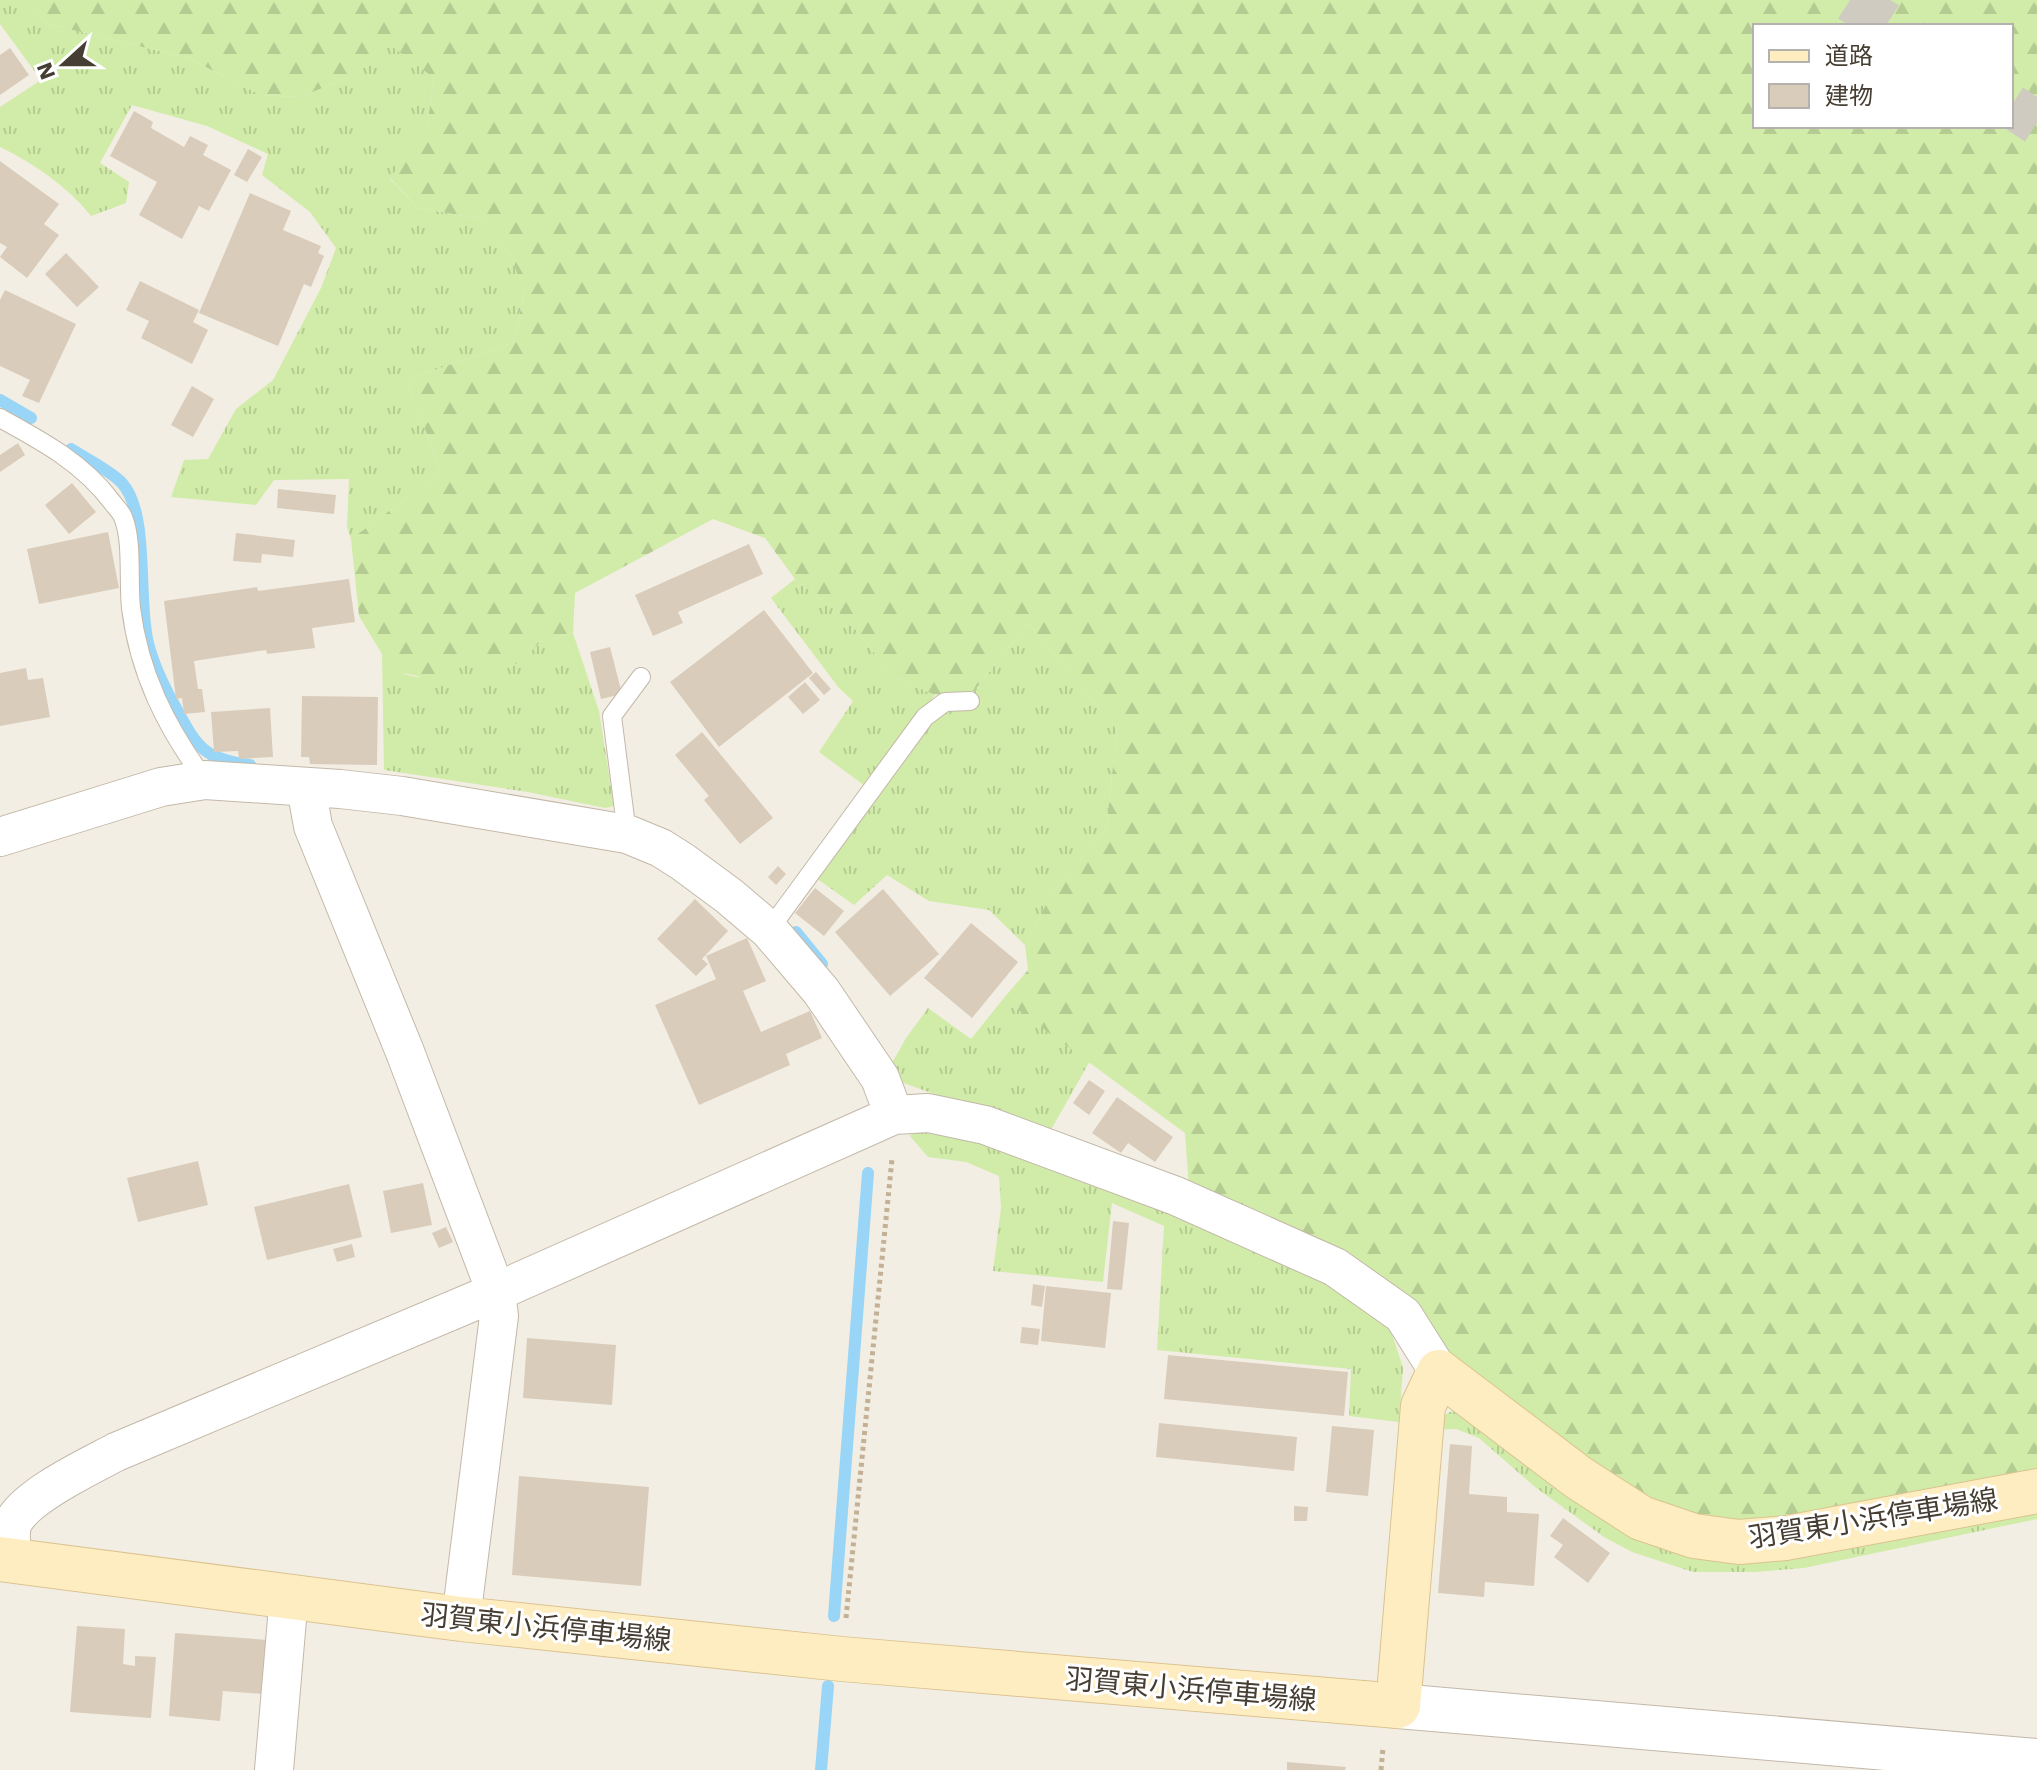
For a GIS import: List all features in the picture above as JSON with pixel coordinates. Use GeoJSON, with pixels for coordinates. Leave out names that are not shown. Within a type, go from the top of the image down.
{"type":"FeatureCollection","features":[{"type":"Feature","properties":{"kind":"main road","name":"羽賀東小浜停車場線"},"geometry":{"type":"LineString","coordinates":[[1439,1372],[1579,1478],[1641,1518],[1694,1536],[1739,1542],[1786,1538],[2037,1491]]}},
{"type":"Feature","properties":{"kind":"main road"},"geometry":{"type":"LineString","coordinates":[[1398,1706],[1423,1406],[1439,1372]]}},
{"type":"Feature","properties":{"kind":"main road","name":"羽賀東小浜停車場線"},"geometry":{"type":"LineString","coordinates":[[6,1560],[461,1619],[842,1659],[1398,1706]]}},
{"type":"Feature","properties":{"kind":"street"},"geometry":{"type":"LineString","coordinates":[[0,837],[161,787],[205,780],[402,796],[627,834],[661,848],[683,862],[769,930],[821,991],[880,1078],[894,1115]]}},
{"type":"Feature","properties":{"kind":"street"},"geometry":{"type":"LineString","coordinates":[[306,787],[313,826],[405,1052],[496,1292],[499,1316],[461,1619]]}},
{"type":"Feature","properties":{"kind":"street"},"geometry":{"type":"LineString","coordinates":[[6,1560],[12,1524],[27,1505],[116,1452],[496,1292],[894,1115],[928,1113],[985,1125],[1176,1196],[1335,1267],[1403,1315],[1439,1372]]}},
{"type":"Feature","properties":{"kind":"street"},"geometry":{"type":"LineString","coordinates":[[274,1770],[289,1596]]}},
{"type":"Feature","properties":{"kind":"street"},"geometry":{"type":"LineString","coordinates":[[1398,1706],[2037,1761]]}},
{"type":"Feature","properties":{"kind":"lane"},"geometry":{"type":"LineString","coordinates":[[0,418],[66,457],[91,477],[123,517],[129,555],[131,607],[140,661],[154,697],[181,747],[205,780]]}},
{"type":"Feature","properties":{"kind":"lane"},"geometry":{"type":"LineString","coordinates":[[627,834],[612,716],[641,677]]}},
{"type":"Feature","properties":{"kind":"lane"},"geometry":{"type":"LineString","coordinates":[[769,930],[925,717],[945,702],[970,701]]}},
{"type":"Feature","properties":{"kind":"path"},"geometry":{"type":"LineString","coordinates":[[842,1659],[894,1115]]}},
{"type":"Feature","properties":{"kind":"green space"},"geometry":{"type":"Polygon","coordinates":[[[0,0],[30,0],[44,23],[188,58],[261,95],[300,97],[347,78],[390,44],[434,78],[427,126],[390,179],[418,208],[482,219],[511,256],[524,292],[514,342],[407,380],[441,473],[351,539],[347,527],[349,479],[274,480],[256,505],[171,497],[184,460],[208,459],[236,409],[273,380],[321,288],[336,248],[310,212],[262,175],[268,154],[207,126],[132,105],[100,163],[129,182],[126,203],[91,216],[50,177],[0,147],[0,107],[41,80],[0,24],[0,0]]]}},
{"type":"Feature","properties":{"kind":"green space"},"geometry":{"type":"Polygon","coordinates":[[[30,0],[2037,0],[2037,1475],[1742,1528],[1650,1508],[1489,1391],[1189,1188],[1185,1133],[1003,999],[1028,970],[1025,945],[1052,893],[1106,829],[1117,730],[1028,623],[974,691],[935,695],[893,676],[847,619],[795,579],[765,538],[713,519],[575,593],[573,633],[541,642],[516,664],[481,659],[426,678],[396,671],[359,616],[351,539],[441,473],[407,380],[514,342],[524,293],[511,256],[482,219],[418,208],[390,178],[427,126],[434,78],[390,45],[347,78],[300,97],[261,95],[188,58],[44,23],[30,0]]]}},
{"type":"Feature","properties":{"kind":"green space"},"geometry":{"type":"Polygon","coordinates":[[[795,579],[847,619],[893,676],[935,695],[865,786],[819,752],[853,701],[839,688],[771,598],[795,579]]]}},
{"type":"Feature","properties":{"kind":"green space"},"geometry":{"type":"Polygon","coordinates":[[[1028,623],[1117,730],[1106,829],[1052,893],[1025,945],[989,910],[929,901],[887,875],[854,905],[816,878],[930,722],[947,709],[971,707],[974,691],[1028,623]]]}},
{"type":"Feature","properties":{"kind":"green space"},"geometry":{"type":"Polygon","coordinates":[[[573,633],[599,711],[614,806],[605,808],[528,792],[384,770],[382,654],[406,674],[428,676],[478,659],[516,664],[541,642],[573,633]]]}},
{"type":"Feature","properties":{"kind":"green space"},"geometry":{"type":"Polygon","coordinates":[[[1003,999],[1090,1061],[1048,1135],[898,1081],[887,1072],[928,1008],[971,1039],[1003,999]]]}},
{"type":"Feature","properties":{"kind":"green space"},"geometry":{"type":"Polygon","coordinates":[[[929,1130],[978,1139],[1159,1205],[1325,1279],[1389,1325],[1403,1368],[1399,1422],[1349,1416],[1351,1369],[1157,1350],[1164,1226],[1112,1203],[1103,1282],[993,1271],[1001,1208],[999,1176],[966,1162],[928,1157],[909,1135],[929,1130]]]}},
{"type":"Feature","properties":{"kind":"green space"},"geometry":{"type":"Polygon","coordinates":[[[1452,1411],[2037,1505],[2037,1519],[1804,1568],[1693,1572],[1632,1552],[1604,1537],[1535,1487],[1479,1438],[1456,1429],[1435,1430],[1439,1418],[1452,1411]]]}},
{"type":"Feature","properties":{"kind":"building"},"geometry":{"type":"Polygon","coordinates":[[[10,48],[29,75],[0,95],[0,55],[10,48]]]}},
{"type":"Feature","properties":{"kind":"building"},"geometry":{"type":"Polygon","coordinates":[[[134,111],[153,122],[151,128],[184,147],[190,136],[208,145],[203,155],[231,170],[209,211],[199,206],[182,239],[139,215],[157,182],[110,156],[134,111]]]}},
{"type":"Feature","properties":{"kind":"building"},"geometry":{"type":"Polygon","coordinates":[[[248,149],[262,157],[247,182],[234,175],[248,149]]]}},
{"type":"Feature","properties":{"kind":"building"},"geometry":{"type":"Polygon","coordinates":[[[0,161],[59,204],[44,224],[59,235],[27,278],[0,257],[7,247],[0,243],[0,161]]]}},
{"type":"Feature","properties":{"kind":"building"},"geometry":{"type":"Polygon","coordinates":[[[250,193],[291,211],[283,230],[321,246],[318,253],[324,256],[311,287],[304,284],[278,346],[199,313],[250,193]]]}},
{"type":"Feature","properties":{"kind":"building"},"geometry":{"type":"Polygon","coordinates":[[[66,253],[99,287],[77,307],[45,274],[66,253]]]}},
{"type":"Feature","properties":{"kind":"building"},"geometry":{"type":"Polygon","coordinates":[[[140,281],[199,310],[193,322],[208,330],[192,364],[141,338],[149,321],[126,310],[140,281]]]}},
{"type":"Feature","properties":{"kind":"building"},"geometry":{"type":"Polygon","coordinates":[[[5,290],[76,324],[39,403],[22,396],[30,380],[0,366],[0,300],[5,290]]]}},
{"type":"Feature","properties":{"kind":"building"},"geometry":{"type":"Polygon","coordinates":[[[192,386],[214,399],[193,437],[171,425],[192,386]]]}},
{"type":"Feature","properties":{"kind":"building"},"geometry":{"type":"Polygon","coordinates":[[[18,443],[25,455],[0,472],[0,455],[18,443]]]}},
{"type":"Feature","properties":{"kind":"building"},"geometry":{"type":"Polygon","coordinates":[[[72,483],[96,512],[69,534],[45,505],[72,483]]]}},
{"type":"Feature","properties":{"kind":"building"},"geometry":{"type":"Polygon","coordinates":[[[278,489],[336,495],[334,514],[277,508],[278,489]]]}},
{"type":"Feature","properties":{"kind":"building"},"geometry":{"type":"Polygon","coordinates":[[[108,532],[119,588],[39,604],[27,549],[108,532]]]}},
{"type":"Feature","properties":{"kind":"building"},"geometry":{"type":"Polygon","coordinates":[[[236,533],[295,540],[293,557],[262,554],[261,563],[233,561],[236,533]]]}},
{"type":"Feature","properties":{"kind":"building"},"geometry":{"type":"Polygon","coordinates":[[[749,544],[763,574],[678,612],[683,623],[653,636],[635,595],[749,544]]]}},
{"type":"Feature","properties":{"kind":"building"},"geometry":{"type":"Polygon","coordinates":[[[349,579],[355,622],[312,628],[315,648],[267,654],[266,650],[194,661],[205,712],[184,714],[182,698],[176,699],[164,601],[257,587],[258,591],[349,579]]]}},
{"type":"Feature","properties":{"kind":"building"},"geometry":{"type":"Polygon","coordinates":[[[764,610],[813,673],[719,747],[670,682],[764,610]]]}},
{"type":"Feature","properties":{"kind":"building"},"geometry":{"type":"Polygon","coordinates":[[[610,647],[622,694],[601,699],[590,652],[610,647]]]}},
{"type":"Feature","properties":{"kind":"building"},"geometry":{"type":"Polygon","coordinates":[[[26,668],[28,680],[43,678],[50,717],[0,726],[0,673],[26,668]]]}},
{"type":"Feature","properties":{"kind":"building"},"geometry":{"type":"Polygon","coordinates":[[[816,672],[831,689],[824,695],[809,678],[816,672]]]}},
{"type":"Feature","properties":{"kind":"building"},"geometry":{"type":"Polygon","coordinates":[[[805,682],[820,700],[803,714],[788,697],[805,682]]]}},
{"type":"Feature","properties":{"kind":"building"},"geometry":{"type":"Polygon","coordinates":[[[302,696],[378,697],[377,765],[310,764],[309,757],[301,757],[302,696]]]}},
{"type":"Feature","properties":{"kind":"building"},"geometry":{"type":"Polygon","coordinates":[[[270,708],[273,757],[239,759],[238,751],[214,752],[211,712],[270,708]]]}},
{"type":"Feature","properties":{"kind":"building"},"geometry":{"type":"Polygon","coordinates":[[[702,732],[773,818],[740,844],[704,800],[709,796],[675,755],[702,732]]]}},
{"type":"Feature","properties":{"kind":"building"},"geometry":{"type":"Polygon","coordinates":[[[778,866],[786,874],[776,885],[768,877],[778,866]]]}},
{"type":"Feature","properties":{"kind":"building"},"geometry":{"type":"Polygon","coordinates":[[[815,888],[844,911],[824,936],[795,913],[815,888]]]}},
{"type":"Feature","properties":{"kind":"building"},"geometry":{"type":"Polygon","coordinates":[[[883,889],[939,954],[890,996],[835,932],[883,889]]]}},
{"type":"Feature","properties":{"kind":"building"},"geometry":{"type":"Polygon","coordinates":[[[695,899],[728,931],[702,959],[708,964],[696,976],[657,939],[695,899]]]}},
{"type":"Feature","properties":{"kind":"building"},"geometry":{"type":"Polygon","coordinates":[[[971,923],[1018,962],[972,1018],[924,978],[971,923]]]}},
{"type":"Feature","properties":{"kind":"building"},"geometry":{"type":"Polygon","coordinates":[[[747,938],[766,981],[743,991],[761,1032],[810,1011],[822,1038],[786,1054],[790,1065],[699,1105],[655,1005],[716,979],[706,956],[747,938]]]}},
{"type":"Feature","properties":{"kind":"building"},"geometry":{"type":"Polygon","coordinates":[[[1089,1080],[1105,1091],[1089,1115],[1073,1103],[1089,1080]]]}},
{"type":"Feature","properties":{"kind":"building"},"geometry":{"type":"Polygon","coordinates":[[[1117,1097],[1173,1137],[1155,1162],[1128,1143],[1121,1153],[1092,1133],[1117,1097]]]}},
{"type":"Feature","properties":{"kind":"building"},"geometry":{"type":"Polygon","coordinates":[[[198,1161],[208,1205],[138,1222],[127,1178],[198,1161]]]}},
{"type":"Feature","properties":{"kind":"building"},"geometry":{"type":"Polygon","coordinates":[[[423,1183],[432,1225],[391,1233],[383,1191],[423,1183]]]}},
{"type":"Feature","properties":{"kind":"building"},"geometry":{"type":"Polygon","coordinates":[[[349,1184],[362,1237],[267,1260],[254,1207],[349,1184]]]}},
{"type":"Feature","properties":{"kind":"building"},"geometry":{"type":"Polygon","coordinates":[[[1113,1221],[1129,1223],[1122,1290],[1107,1289],[1113,1221]]]}},
{"type":"Feature","properties":{"kind":"building"},"geometry":{"type":"Polygon","coordinates":[[[446,1227],[453,1242],[439,1248],[432,1233],[446,1227]]]}},
{"type":"Feature","properties":{"kind":"building"},"geometry":{"type":"Polygon","coordinates":[[[352,1244],[355,1257],[337,1262],[333,1249],[352,1244]]]}},
{"type":"Feature","properties":{"kind":"building"},"geometry":{"type":"Polygon","coordinates":[[[1033,1284],[1045,1286],[1042,1307],[1031,1305],[1033,1284]]]}},
{"type":"Feature","properties":{"kind":"building"},"geometry":{"type":"Polygon","coordinates":[[[1046,1286],[1111,1293],[1105,1348],[1041,1341],[1046,1286]]]}},
{"type":"Feature","properties":{"kind":"building"},"geometry":{"type":"Polygon","coordinates":[[[1022,1327],[1040,1329],[1038,1345],[1020,1343],[1022,1327]]]}},
{"type":"Feature","properties":{"kind":"building"},"geometry":{"type":"Polygon","coordinates":[[[527,1338],[616,1345],[612,1405],[523,1398],[527,1338]]]}},
{"type":"Feature","properties":{"kind":"building"},"geometry":{"type":"Polygon","coordinates":[[[1168,1355],[1348,1372],[1344,1416],[1164,1399],[1168,1355]]]}},
{"type":"Feature","properties":{"kind":"building"},"geometry":{"type":"Polygon","coordinates":[[[1159,1423],[1297,1437],[1294,1471],[1156,1457],[1159,1423]]]}},
{"type":"Feature","properties":{"kind":"building"},"geometry":{"type":"Polygon","coordinates":[[[1332,1426],[1374,1430],[1368,1496],[1326,1492],[1332,1426]]]}},
{"type":"Feature","properties":{"kind":"building"},"geometry":{"type":"Polygon","coordinates":[[[1450,1444],[1472,1446],[1469,1494],[1507,1497],[1507,1512],[1539,1514],[1534,1586],[1485,1582],[1484,1597],[1438,1593],[1450,1444]]]}},
{"type":"Feature","properties":{"kind":"building"},"geometry":{"type":"Polygon","coordinates":[[[519,1476],[649,1487],[641,1586],[512,1575],[519,1476]]]}},
{"type":"Feature","properties":{"kind":"building"},"geometry":{"type":"Polygon","coordinates":[[[1294,1506],[1308,1507],[1307,1521],[1294,1521],[1294,1506]]]}},
{"type":"Feature","properties":{"kind":"building"},"geometry":{"type":"Polygon","coordinates":[[[1563,1518],[1610,1553],[1588,1583],[1554,1557],[1563,1545],[1550,1536],[1563,1518]]]}},
{"type":"Feature","properties":{"kind":"building"},"geometry":{"type":"Polygon","coordinates":[[[77,1626],[125,1629],[123,1664],[135,1666],[135,1656],[156,1657],[151,1718],[70,1712],[77,1626]]]}},
{"type":"Feature","properties":{"kind":"building"},"geometry":{"type":"Polygon","coordinates":[[[175,1633],[268,1640],[263,1694],[223,1691],[220,1721],[169,1716],[175,1633]]]}},
{"type":"Feature","properties":{"kind":"building"},"geometry":{"type":"Polygon","coordinates":[[[1287,1762],[1346,1767],[1345,1770],[1287,1770],[1287,1762]]]}},
{"type":"Feature","properties":{"kind":"waterway"},"geometry":{"type":"LineString","coordinates":[[0,400],[31,418]]}},
{"type":"Feature","properties":{"kind":"waterway"},"geometry":{"type":"LineString","coordinates":[[71,449],[117,478],[131,497],[140,536],[148,643],[160,678],[184,723],[204,750],[235,763],[250,765]]}},
{"type":"Feature","properties":{"kind":"waterway"},"geometry":{"type":"LineString","coordinates":[[796,932],[822,964]]}},
{"type":"Feature","properties":{"kind":"waterway"},"geometry":{"type":"LineString","coordinates":[[834,1616],[868,1173]]}},
{"type":"Feature","properties":{"kind":"waterway"},"geometry":{"type":"LineString","coordinates":[[821,1770],[828,1686]]}},
{"type":"Feature","properties":{"kind":"tunnel"},"geometry":{"type":"LineString","coordinates":[[1850,0],[1887,24]]}},
{"type":"Feature","properties":{"kind":"tunnel"},"geometry":{"type":"LineString","coordinates":[[2013,107],[2037,123]]}}]}
